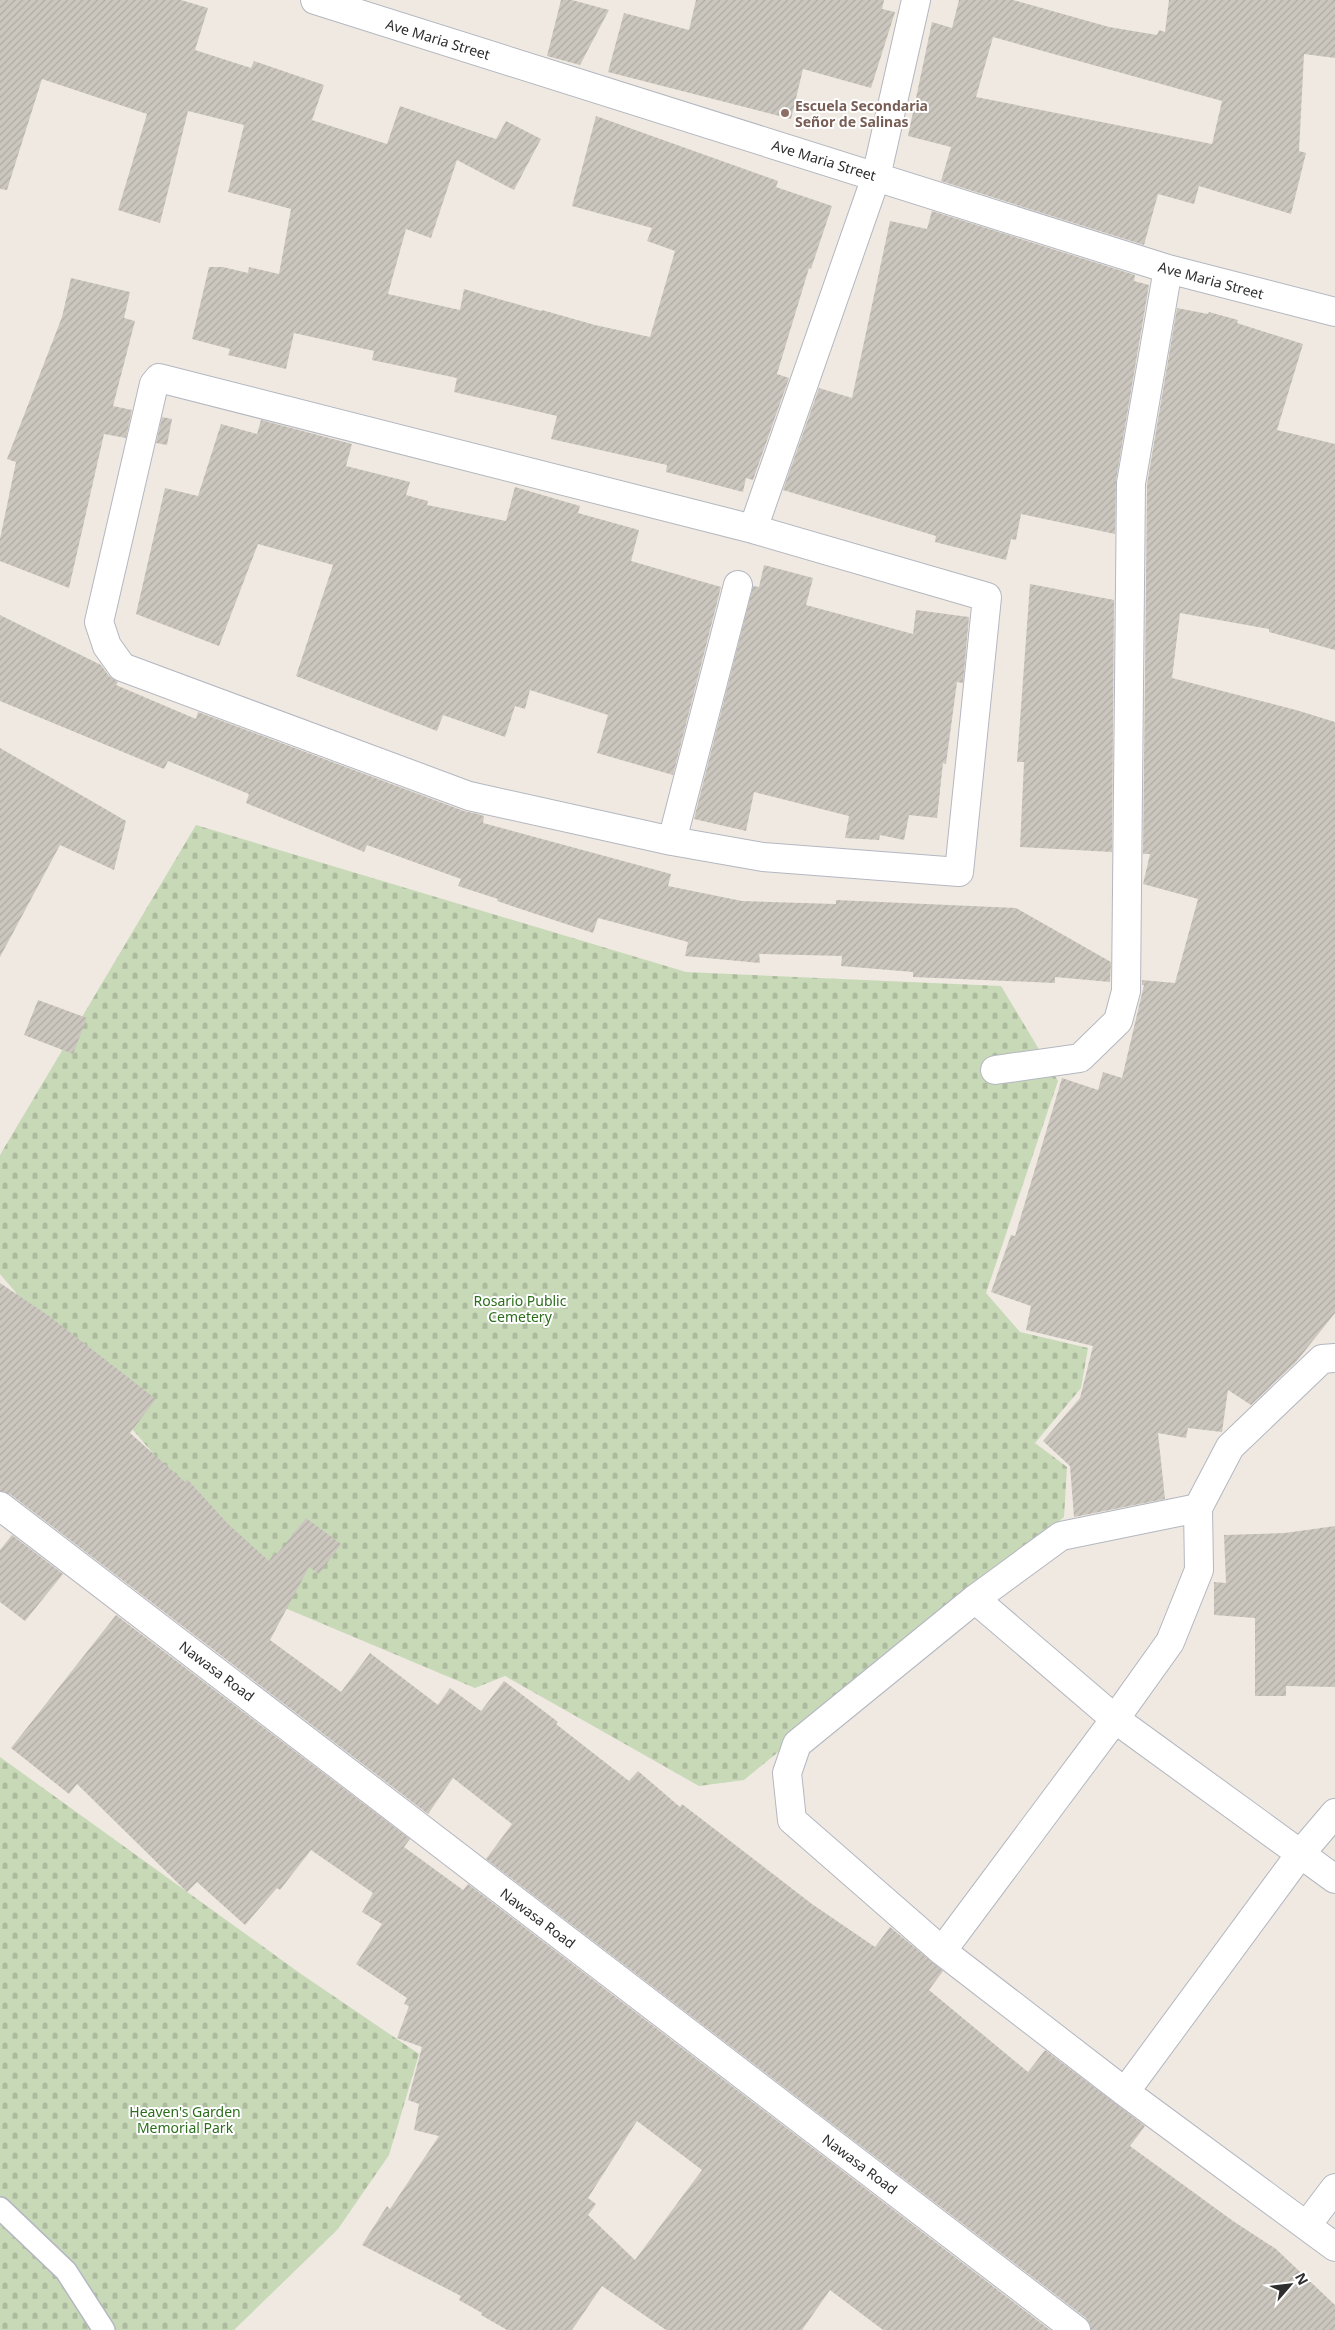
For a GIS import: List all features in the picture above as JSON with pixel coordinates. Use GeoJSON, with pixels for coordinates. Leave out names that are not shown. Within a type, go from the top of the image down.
{"type":"FeatureCollection","features":[{"type":"Feature","properties":{"kind":"street","name":"Ave Maria Street"},"geometry":{"type":"LineString","coordinates":[[315,0],[1168,269],[1335,312]]}},
{"type":"Feature","properties":{"kind":"street"},"geometry":{"type":"LineString","coordinates":[[753,528],[876,177],[916,0]]}},
{"type":"Feature","properties":{"kind":"street"},"geometry":{"type":"LineString","coordinates":[[995,1070],[1080,1058],[1118,1020],[1126,991],[1131,483],[1168,269]]}},
{"type":"Feature","properties":{"kind":"street"},"geometry":{"type":"LineString","coordinates":[[159,378],[167,378],[753,528],[987,597],[958,872],[763,857],[672,841],[469,796],[122,667],[107,646],[99,622],[154,384],[159,378]]}},
{"type":"Feature","properties":{"kind":"street"},"geometry":{"type":"LineString","coordinates":[[672,841],[738,584]]}},
{"type":"Feature","properties":{"kind":"street"},"geometry":{"type":"LineString","coordinates":[[942,1951],[1170,1642],[1199,1570],[1198,1508],[1230,1448],[1322,1359],[1335,1358]]}},
{"type":"Feature","properties":{"kind":"street","name":"Nawasa Road"},"geometry":{"type":"LineString","coordinates":[[0,1506],[1076,2330]]}},
{"type":"Feature","properties":{"kind":"street"},"geometry":{"type":"LineString","coordinates":[[1198,1508],[1061,1536],[975,1599],[797,1744],[787,1773],[792,1820],[942,1951],[1125,2092],[1335,2247]]}},
{"type":"Feature","properties":{"kind":"street"},"geometry":{"type":"LineString","coordinates":[[975,1599],[1115,1719],[1301,1853],[1335,1880]]}},
{"type":"Feature","properties":{"kind":"street"},"geometry":{"type":"LineString","coordinates":[[1125,2092],[1301,1853],[1335,1813]]}},
{"type":"Feature","properties":{"kind":"street"},"geometry":{"type":"LineString","coordinates":[[1307,2225],[1335,2188]]}},
{"type":"Feature","properties":{"kind":"lane"},"geometry":{"type":"LineString","coordinates":[[0,2208],[66,2271],[104,2330]]}},
{"type":"Feature","properties":{"kind":"green space","name":"Rosario Public Cemetery"},"geometry":{"type":"Polygon","coordinates":[[[196,825],[686,972],[1001,986],[1058,1081],[986,1293],[1020,1332],[1088,1348],[1081,1388],[1035,1443],[1067,1467],[1064,1517],[744,1780],[699,1786],[505,1676],[475,1688],[285,1608],[0,1274],[0,1155],[196,825]]]}},
{"type":"Feature","properties":{"kind":"green space","name":"Heaven's Garden Memorial Park"},"geometry":{"type":"Polygon","coordinates":[[[0,1757],[301,1974],[419,2054],[389,2155],[338,2229],[234,2330],[0,2330],[0,1757]]]}},
{"type":"Feature","properties":{"kind":"building"},"geometry":{"type":"Polygon","coordinates":[[[0,0],[181,0],[208,8],[195,50],[251,68],[254,61],[324,85],[312,120],[387,144],[400,106],[496,139],[506,121],[541,139],[514,190],[457,160],[431,238],[406,229],[388,294],[460,310],[464,289],[595,325],[650,337],[675,251],[647,241],[652,228],[572,206],[596,116],[778,181],[776,187],[832,206],[811,269],[809,268],[777,374],[789,378],[753,480],[746,478],[743,492],[666,472],[667,465],[551,439],[557,416],[454,392],[457,378],[372,360],[374,351],[294,333],[286,369],[228,355],[230,349],[192,339],[209,267],[223,267],[248,273],[249,267],[279,274],[291,209],[228,192],[244,125],[188,111],[160,223],[118,210],[147,114],[42,79],[7,190],[0,189],[0,0]]]}},
{"type":"Feature","properties":{"kind":"building"},"geometry":{"type":"Polygon","coordinates":[[[561,0],[572,0],[609,10],[580,65],[547,56],[561,0]]]}},
{"type":"Feature","properties":{"kind":"building","name":"Escuela Secondaria Señor de Salinas"},"geometry":{"type":"Polygon","coordinates":[[[696,0],[884,0],[882,9],[895,12],[871,88],[803,69],[791,119],[608,72],[624,13],[689,30],[696,0]]]}},
{"type":"Feature","properties":{"kind":"building"},"geometry":{"type":"Polygon","coordinates":[[[959,0],[1013,0],[1109,27],[1157,35],[1159,30],[1165,32],[1169,0],[1335,0],[1335,58],[1304,54],[1299,151],[1306,153],[1291,214],[1199,186],[1194,204],[1158,194],[1144,245],[941,181],[951,147],[908,136],[932,22],[952,28],[959,0]],[[993,37],[976,97],[1212,144],[1222,101],[993,37]]]}},
{"type":"Feature","properties":{"kind":"building"},"geometry":{"type":"Polygon","coordinates":[[[932,211],[1135,275],[1134,281],[1149,285],[1116,480],[1115,534],[1021,514],[1016,540],[1011,539],[1006,560],[935,542],[936,536],[783,490],[819,388],[852,398],[890,221],[927,229],[932,211]]]}},
{"type":"Feature","properties":{"kind":"building"},"geometry":{"type":"Polygon","coordinates":[[[71,278],[130,292],[124,318],[135,321],[113,406],[132,410],[126,438],[104,434],[69,588],[0,561],[0,539],[16,462],[7,459],[62,317],[71,278]]]}},
{"type":"Feature","properties":{"kind":"building"},"geometry":{"type":"Polygon","coordinates":[[[1177,308],[1208,314],[1209,312],[1238,320],[1237,323],[1303,344],[1277,430],[1335,444],[1335,650],[1269,632],[1269,629],[1180,613],[1172,678],[1335,722],[1335,1313],[1296,1362],[1251,1405],[1228,1390],[1222,1432],[1188,1428],[1186,1438],[1158,1433],[1165,1499],[1074,1517],[1070,1466],[1043,1441],[1080,1398],[1093,1346],[1026,1330],[1031,1306],[991,1292],[1011,1235],[1015,1236],[1062,1078],[1098,1090],[1103,1072],[1122,1078],[1144,985],[1142,985],[1142,980],[1175,983],[1198,899],[1143,884],[1150,854],[1143,854],[1147,484],[1177,308]]]}},
{"type":"Feature","properties":{"kind":"building"},"geometry":{"type":"Polygon","coordinates":[[[162,417],[172,419],[167,445],[156,443],[162,417]]]}},
{"type":"Feature","properties":{"kind":"building"},"geometry":{"type":"Polygon","coordinates":[[[261,420],[352,444],[346,466],[410,482],[406,495],[428,501],[427,505],[506,521],[515,487],[580,506],[578,513],[639,530],[631,561],[721,587],[673,775],[597,753],[608,715],[530,690],[525,709],[515,706],[505,737],[443,715],[437,731],[296,676],[333,565],[258,544],[219,646],[136,614],[165,488],[198,496],[221,424],[257,434],[261,420]]]}},
{"type":"Feature","properties":{"kind":"building"},"geometry":{"type":"Polygon","coordinates":[[[764,565],[813,578],[806,605],[913,634],[916,610],[969,617],[963,683],[957,682],[946,764],[943,763],[937,818],[909,815],[904,840],[880,835],[879,840],[845,838],[849,816],[754,792],[746,831],[694,819],[753,586],[759,587],[764,565]]]}},
{"type":"Feature","properties":{"kind":"building"},"geometry":{"type":"Polygon","coordinates":[[[1030,584],[1114,600],[1112,852],[1020,847],[1024,762],[1017,762],[1030,584]]]}},
{"type":"Feature","properties":{"kind":"building"},"geometry":{"type":"Polygon","coordinates":[[[0,615],[101,665],[109,676],[118,682],[116,685],[196,719],[198,712],[464,811],[484,816],[483,823],[671,874],[668,886],[742,901],[836,904],[836,900],[1016,908],[1111,962],[1110,982],[1055,977],[1055,983],[913,977],[913,972],[841,966],[842,956],[759,954],[760,963],[685,956],[688,942],[598,918],[593,933],[458,886],[461,879],[367,845],[364,852],[246,803],[249,794],[168,761],[164,769],[0,701],[0,615]]]}},
{"type":"Feature","properties":{"kind":"building"},"geometry":{"type":"Polygon","coordinates":[[[0,748],[126,821],[114,870],[60,845],[0,957],[0,748]]]}},
{"type":"Feature","properties":{"kind":"building"},"geometry":{"type":"Polygon","coordinates":[[[38,1000],[87,1018],[73,1054],[24,1035],[38,1000]]]}},
{"type":"Feature","properties":{"kind":"building"},"geometry":{"type":"Polygon","coordinates":[[[0,1283],[49,1316],[156,1399],[130,1433],[185,1482],[187,1479],[229,1525],[269,1561],[306,1518],[341,1544],[319,1574],[309,1567],[270,1640],[341,1692],[370,1653],[438,1705],[450,1688],[481,1711],[504,1681],[558,1722],[556,1724],[629,1781],[638,1771],[680,1807],[682,1804],[812,1904],[875,1947],[890,1927],[943,1971],[929,1990],[1028,2072],[1045,2050],[1145,2126],[1130,2146],[1233,2221],[1276,2249],[1335,2305],[1335,2330],[1091,2330],[1086,2318],[486,1859],[512,1824],[453,1778],[428,1814],[10,1494],[0,1491],[0,1283]]]}},
{"type":"Feature","properties":{"kind":"building"},"geometry":{"type":"Polygon","coordinates":[[[1335,1526],[1335,1687],[1286,1686],[1286,1696],[1255,1696],[1255,1618],[1214,1615],[1214,1582],[1226,1583],[1224,1535],[1285,1533],[1335,1526]]]}},
{"type":"Feature","properties":{"kind":"building"},"geometry":{"type":"Polygon","coordinates":[[[12,1535],[63,1574],[25,1621],[0,1602],[0,1550],[12,1535]]]}},
{"type":"Feature","properties":{"kind":"building"},"geometry":{"type":"Polygon","coordinates":[[[116,1615],[410,1839],[404,1847],[463,1890],[468,1884],[1050,2330],[883,2330],[830,2290],[802,2330],[666,2330],[602,2286],[572,2330],[507,2330],[459,2300],[461,2296],[362,2245],[387,2206],[390,2209],[439,2136],[414,2130],[419,2104],[408,2100],[422,2047],[397,2038],[409,2006],[404,2004],[407,1998],[356,1964],[382,1924],[362,1912],[373,1893],[311,1850],[280,1890],[277,1888],[245,1925],[197,1882],[187,1892],[77,1784],[69,1794],[11,1748],[116,1615]],[[637,2121],[588,2198],[596,2204],[588,2215],[635,2260],[702,2170],[637,2121]]]}},
{"type":"Feature","properties":{"kind":"place","name":"Escuela Secondaria Señor de Salinas"},"geometry":{"type":"Point","coordinates":[785,113]}}]}
